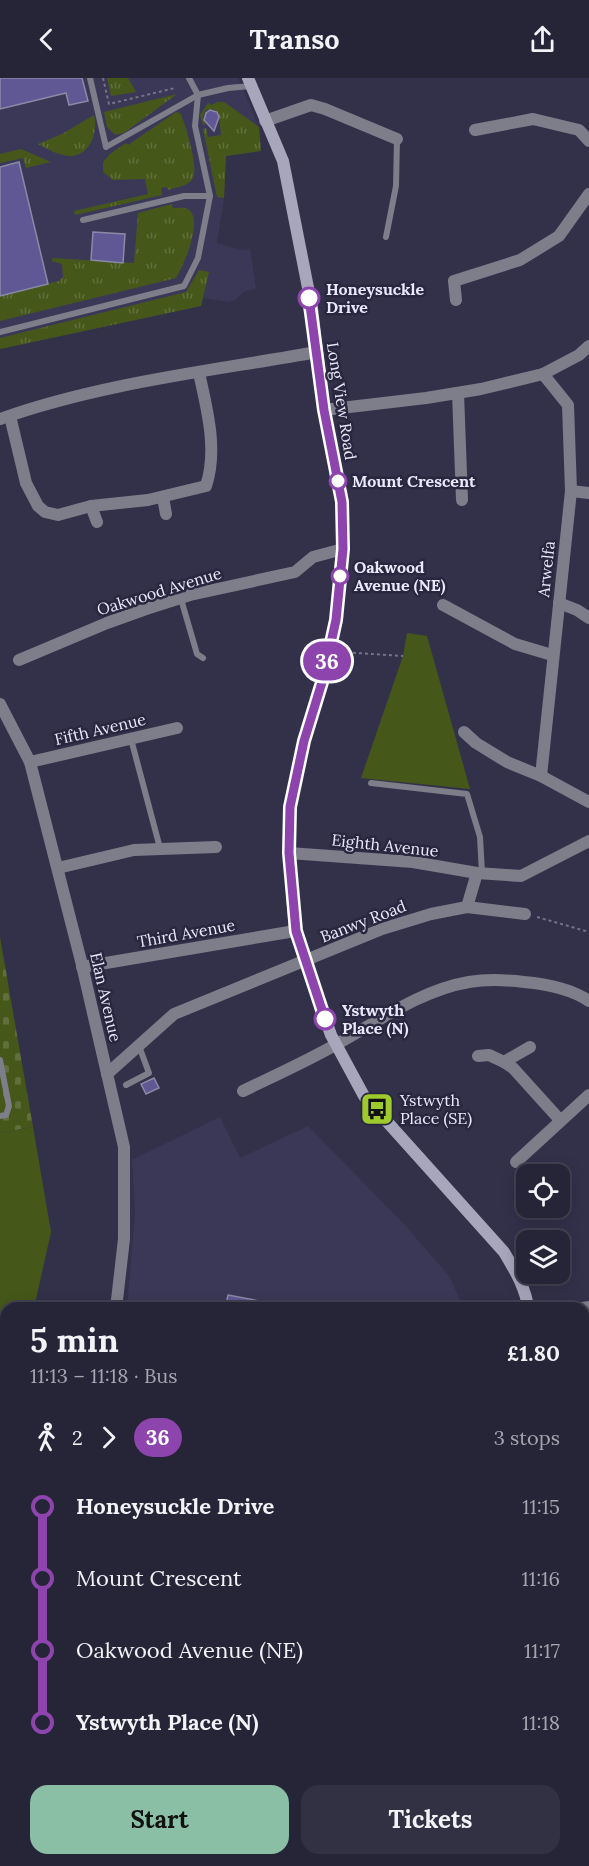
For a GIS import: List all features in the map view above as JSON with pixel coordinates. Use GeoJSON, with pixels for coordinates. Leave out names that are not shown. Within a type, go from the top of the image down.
{"type":"FeatureCollection","features":[{"type":"Feature","properties":{"kind":"street","name":"Long View Road"},"geometry":{"type":"LineString","coordinates":[[250,82],[283,161],[312,308],[324,410],[342,502],[343,549],[336,620],[304,741],[290,807],[289,853],[296,931],[336,1045],[364,1096],[504,1252],[517,1275],[527,1302]]}},
{"type":"Feature","properties":{"kind":"street"},"geometry":{"type":"LineString","coordinates":[[265,121],[311,105],[397,139]]}},
{"type":"Feature","properties":{"kind":"street"},"geometry":{"type":"LineString","coordinates":[[475,130],[533,119],[579,130],[589,141]]}},
{"type":"Feature","properties":{"kind":"street"},"geometry":{"type":"LineString","coordinates":[[456,300],[453,281],[520,260],[559,236],[589,194]]}},
{"type":"Feature","properties":{"kind":"street"},"geometry":{"type":"LineString","coordinates":[[324,410],[458,393],[543,374],[579,355],[589,346]]}},
{"type":"Feature","properties":{"kind":"street"},"geometry":{"type":"LineString","coordinates":[[199,373],[207,412],[211,460],[206,486],[148,500],[91,506],[58,515],[45,512],[38,506],[26,483],[5,417],[117,387],[317,352]]}},
{"type":"Feature","properties":{"kind":"street","name":"Arwelfa"},"geometry":{"type":"LineString","coordinates":[[541,776],[571,491],[568,405],[543,374]]}},
{"type":"Feature","properties":{"kind":"street"},"geometry":{"type":"LineString","coordinates":[[458,393],[462,501]]}},
{"type":"Feature","properties":{"kind":"street"},"geometry":{"type":"LineString","coordinates":[[571,491],[589,493]]}},
{"type":"Feature","properties":{"kind":"street"},"geometry":{"type":"LineString","coordinates":[[163,497],[166,514]]}},
{"type":"Feature","properties":{"kind":"street"},"geometry":{"type":"LineString","coordinates":[[91,506],[97,522]]}},
{"type":"Feature","properties":{"kind":"street","name":"Oakwood Avenue"},"geometry":{"type":"LineString","coordinates":[[19,660],[107,623],[180,598],[295,572],[313,556],[343,549]]}},
{"type":"Feature","properties":{"kind":"street"},"geometry":{"type":"LineString","coordinates":[[559,603],[589,618]]}},
{"type":"Feature","properties":{"kind":"street"},"geometry":{"type":"LineString","coordinates":[[443,605],[515,644],[552,655]]}},
{"type":"Feature","properties":{"kind":"street","name":"Elan Avenue"},"geometry":{"type":"LineString","coordinates":[[0,704],[30,762],[58,868],[124,1147],[124,1239],[116,1302]]}},
{"type":"Feature","properties":{"kind":"street","name":"Fifth Avenue"},"geometry":{"type":"LineString","coordinates":[[30,762],[177,728]]}},
{"type":"Feature","properties":{"kind":"street"},"geometry":{"type":"LineString","coordinates":[[464,732],[476,743],[507,762],[541,776],[589,802]]}},
{"type":"Feature","properties":{"kind":"street","name":"Eighth Avenue"},"geometry":{"type":"LineString","coordinates":[[289,853],[413,862],[480,873],[521,876],[589,841]]}},
{"type":"Feature","properties":{"kind":"street"},"geometry":{"type":"LineString","coordinates":[[58,868],[134,850],[216,847]]}},
{"type":"Feature","properties":{"kind":"street"},"geometry":{"type":"LineString","coordinates":[[467,907],[480,873]]}},
{"type":"Feature","properties":{"kind":"street","name":"Banwy Road"},"geometry":{"type":"LineString","coordinates":[[107,1074],[174,1014],[382,929],[431,914],[467,907],[525,914]]}},
{"type":"Feature","properties":{"kind":"street","name":"Third Avenue"},"geometry":{"type":"LineString","coordinates":[[82,967],[296,931]]}},
{"type":"Feature","properties":{"kind":"street"},"geometry":{"type":"LineString","coordinates":[[243,1091],[336,1045],[385,1016],[436,992],[470,982],[507,980],[546,984],[589,1001]]}},
{"type":"Feature","properties":{"kind":"street"},"geometry":{"type":"LineString","coordinates":[[504,1062],[530,1047]]}},
{"type":"Feature","properties":{"kind":"street"},"geometry":{"type":"LineString","coordinates":[[478,1056],[489,1055],[513,1068],[560,1120]]}},
{"type":"Feature","properties":{"kind":"street"},"geometry":{"type":"LineString","coordinates":[[516,1162],[589,1095]]}},
{"type":"Feature","properties":{"kind":"lane"},"geometry":{"type":"LineString","coordinates":[[90,78],[106,147],[198,95],[250,82]]}},
{"type":"Feature","properties":{"kind":"lane"},"geometry":{"type":"LineString","coordinates":[[0,332],[184,286],[198,258],[210,196],[195,126],[198,95],[189,78]]}},
{"type":"Feature","properties":{"kind":"lane"},"geometry":{"type":"LineString","coordinates":[[386,237],[396,186],[397,139]]}},
{"type":"Feature","properties":{"kind":"lane"},"geometry":{"type":"LineString","coordinates":[[83,220],[184,196],[210,196]]}},
{"type":"Feature","properties":{"kind":"lane"},"geometry":{"type":"LineString","coordinates":[[180,598],[196,654],[203,658]]}},
{"type":"Feature","properties":{"kind":"lane"},"geometry":{"type":"LineString","coordinates":[[131,738],[160,848]]}},
{"type":"Feature","properties":{"kind":"lane"},"geometry":{"type":"LineString","coordinates":[[371,783],[467,794],[480,837],[480,873]]}},
{"type":"Feature","properties":{"kind":"lane"},"geometry":{"type":"LineString","coordinates":[[126,1085],[149,1073],[139,1046]]}},
{"type":"Feature","properties":{"kind":"lane"},"geometry":{"type":"LineString","coordinates":[[0,1059],[9,1106],[6,1115],[0,1116]]}},
{"type":"Feature","properties":{"kind":"path"},"geometry":{"type":"LineString","coordinates":[[103,78],[109,104],[175,88]]}},
{"type":"Feature","properties":{"kind":"path"},"geometry":{"type":"LineString","coordinates":[[329,651],[404,656]]}},
{"type":"Feature","properties":{"kind":"path"},"geometry":{"type":"LineString","coordinates":[[525,914],[589,932]]}},
{"type":"Feature","properties":{"kind":"shaded area"},"geometry":{"type":"Polygon","coordinates":[[[0,78],[238,78],[259,127],[261,151],[226,156],[224,198],[217,243],[240,250],[250,249],[256,289],[245,291],[235,300],[228,302],[203,298],[201,306],[0,349],[0,78]]]}},
{"type":"Feature","properties":{"kind":"shaded area"},"geometry":{"type":"Polygon","coordinates":[[[220,1117],[240,1158],[308,1126],[401,1221],[449,1276],[461,1302],[128,1302],[135,1213],[132,1160],[220,1117]]]}},
{"type":"Feature","properties":{"kind":"green space"},"geometry":{"type":"Polygon","coordinates":[[[107,78],[128,78],[136,92],[111,96],[107,78]]]}},
{"type":"Feature","properties":{"kind":"green space"},"geometry":{"type":"Polygon","coordinates":[[[177,94],[124,133],[115,135],[107,127],[104,112],[177,94]]]}},
{"type":"Feature","properties":{"kind":"green space"},"geometry":{"type":"Polygon","coordinates":[[[224,102],[259,127],[261,151],[226,156],[224,198],[217,197],[203,129],[206,128],[208,137],[221,135],[219,114],[213,109],[206,110],[203,125],[200,115],[208,103],[211,105],[224,102]]]}},
{"type":"Feature","properties":{"kind":"green space"},"geometry":{"type":"Polygon","coordinates":[[[176,112],[180,113],[191,146],[194,173],[191,181],[168,190],[167,187],[161,188],[162,195],[75,215],[74,211],[148,194],[145,179],[113,180],[103,172],[103,162],[126,143],[128,145],[176,112]]]}},
{"type":"Feature","properties":{"kind":"green space"},"geometry":{"type":"Polygon","coordinates":[[[94,115],[95,128],[92,141],[78,155],[62,155],[38,144],[62,134],[94,115]]]}},
{"type":"Feature","properties":{"kind":"green space"},"geometry":{"type":"Polygon","coordinates":[[[21,149],[51,162],[26,168],[23,158],[0,163],[0,154],[21,149]]]}},
{"type":"Feature","properties":{"kind":"green space"},"geometry":{"type":"Polygon","coordinates":[[[172,204],[173,208],[188,209],[194,222],[191,242],[176,278],[0,321],[0,296],[59,281],[63,277],[62,264],[52,261],[52,258],[134,263],[138,213],[172,204]]]}},
{"type":"Feature","properties":{"kind":"green space"},"geometry":{"type":"Polygon","coordinates":[[[199,270],[209,272],[201,306],[0,349],[0,338],[186,292],[199,270]]]}},
{"type":"Feature","properties":{"kind":"green space"},"geometry":{"type":"Polygon","coordinates":[[[407,633],[427,636],[470,789],[361,778],[403,656],[407,633]]]}},
{"type":"Feature","properties":{"kind":"green space"},"geometry":{"type":"Polygon","coordinates":[[[0,937],[33,1127],[0,1133],[0,937]]]}},
{"type":"Feature","properties":{"kind":"green space"},"geometry":{"type":"Polygon","coordinates":[[[33,1127],[51,1232],[35,1302],[0,1302],[0,1133],[33,1127]]]}},
{"type":"Feature","properties":{"kind":"building"},"geometry":{"type":"Polygon","coordinates":[[[0,78],[82,78],[88,101],[69,105],[66,93],[0,109],[0,78]]]}},
{"type":"Feature","properties":{"kind":"building"},"geometry":{"type":"Polygon","coordinates":[[[210,110],[217,112],[219,117],[214,131],[204,120],[206,113],[210,110]]]}},
{"type":"Feature","properties":{"kind":"building"},"geometry":{"type":"Polygon","coordinates":[[[19,162],[48,284],[0,296],[0,167],[19,162]]]}},
{"type":"Feature","properties":{"kind":"building"},"geometry":{"type":"Polygon","coordinates":[[[93,232],[125,234],[123,263],[91,260],[93,232]]]}},
{"type":"Feature","properties":{"kind":"building"},"geometry":{"type":"Polygon","coordinates":[[[154,1078],[159,1088],[146,1094],[141,1084],[154,1078]]]}},
{"type":"Feature","properties":{"kind":"building"},"geometry":{"type":"Polygon","coordinates":[[[228,1295],[265,1302],[226,1302],[228,1295]]]}},
{"type":"Feature","properties":{"kind":"bus line","name":"36"},"geometry":{"type":"LineString","coordinates":[[309,298],[324,410],[342,502],[343,549],[336,620],[323,679],[304,741],[290,807],[289,853],[296,931],[325,1019]]}},
{"type":"Feature","properties":{"kind":"place","name":"Honeysuckle Drive"},"geometry":{"type":"Point","coordinates":[309,298]}},
{"type":"Feature","properties":{"kind":"place","name":"Mount Crescent"},"geometry":{"type":"Point","coordinates":[338,481]}},
{"type":"Feature","properties":{"kind":"place","name":"Oakwood Avenue (NE)"},"geometry":{"type":"Point","coordinates":[340,576]}},
{"type":"Feature","properties":{"kind":"place","name":"Ystwyth Place (N)"},"geometry":{"type":"Point","coordinates":[325,1019]}},
{"type":"Feature","properties":{"kind":"place","name":"Ystwyth Place (SE)"},"geometry":{"type":"Point","coordinates":[377,1109]}}]}
